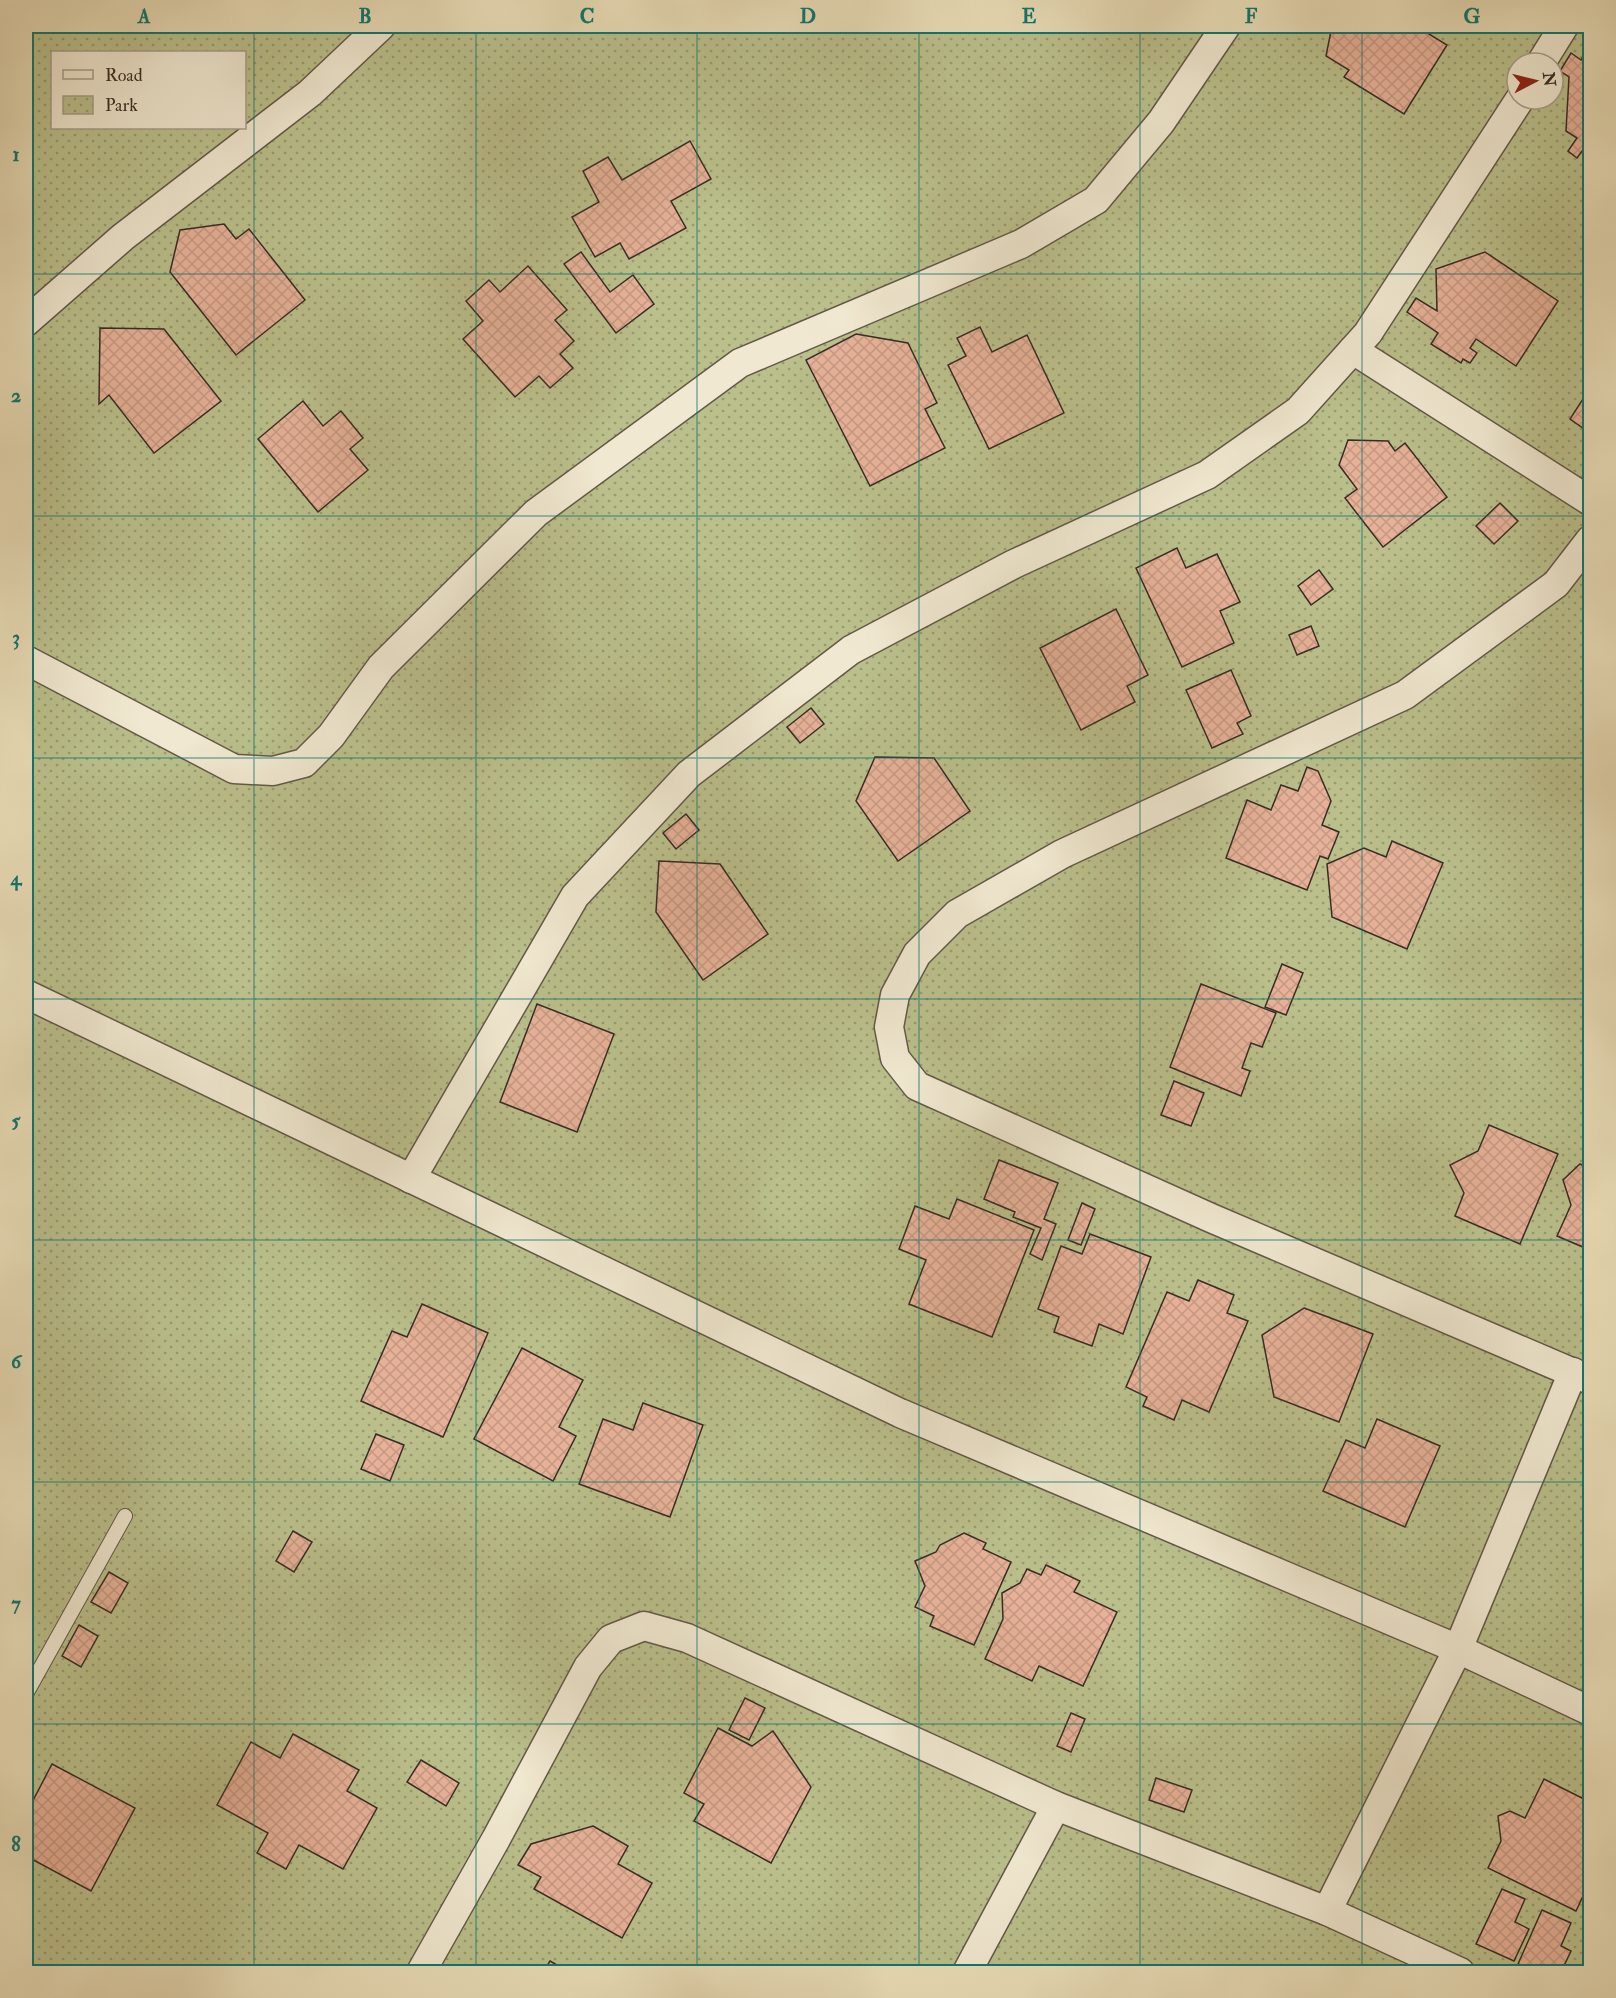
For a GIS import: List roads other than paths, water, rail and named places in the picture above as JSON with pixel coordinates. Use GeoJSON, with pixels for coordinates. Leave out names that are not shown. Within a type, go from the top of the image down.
{"type":"FeatureCollection","features":[{"type":"Feature","properties":{"kind":"street"},"geometry":{"type":"LineString","coordinates":[[26,322],[123,237],[310,93],[381,26]]}},
{"type":"Feature","properties":{"kind":"street"},"geometry":{"type":"LineString","coordinates":[[26,660],[234,769],[273,771],[304,763],[332,736],[381,667],[536,513],[740,363],[1021,244],[1096,200],[1161,122],[1226,26]]}},
{"type":"Feature","properties":{"kind":"street"},"geometry":{"type":"LineString","coordinates":[[1548,51],[1564,26]]}},
{"type":"Feature","properties":{"kind":"street"},"geometry":{"type":"LineString","coordinates":[[411,1179],[575,896],[690,774],[851,650],[1014,564],[1207,475],[1298,411],[1368,333],[1512,111]]}},
{"type":"Feature","properties":{"kind":"street"},"geometry":{"type":"LineString","coordinates":[[1353,350],[1590,501]]}},
{"type":"Feature","properties":{"kind":"street"},"geometry":{"type":"LineString","coordinates":[[1327,1911],[1458,1649],[1582,1376],[1211,1218],[916,1086],[895,1058],[889,1027],[895,995],[917,954],[957,914],[1062,854],[1405,694],[1556,584],[1590,540]]}},
{"type":"Feature","properties":{"kind":"street"},"geometry":{"type":"LineString","coordinates":[[26,994],[900,1413],[1458,1649],[1590,1711]]}},
{"type":"Feature","properties":{"kind":"street"},"geometry":{"type":"LineString","coordinates":[[421,1972],[496,1839],[588,1667],[611,1639],[644,1626],[687,1638],[1056,1806],[1327,1911],[1460,1972]]}},
{"type":"Feature","properties":{"kind":"street"},"geometry":{"type":"LineString","coordinates":[[967,1972],[1056,1806]]}},
{"type":"Feature","properties":{"kind":"lane"},"geometry":{"type":"LineString","coordinates":[[26,1694],[125,1516]]}}]}
